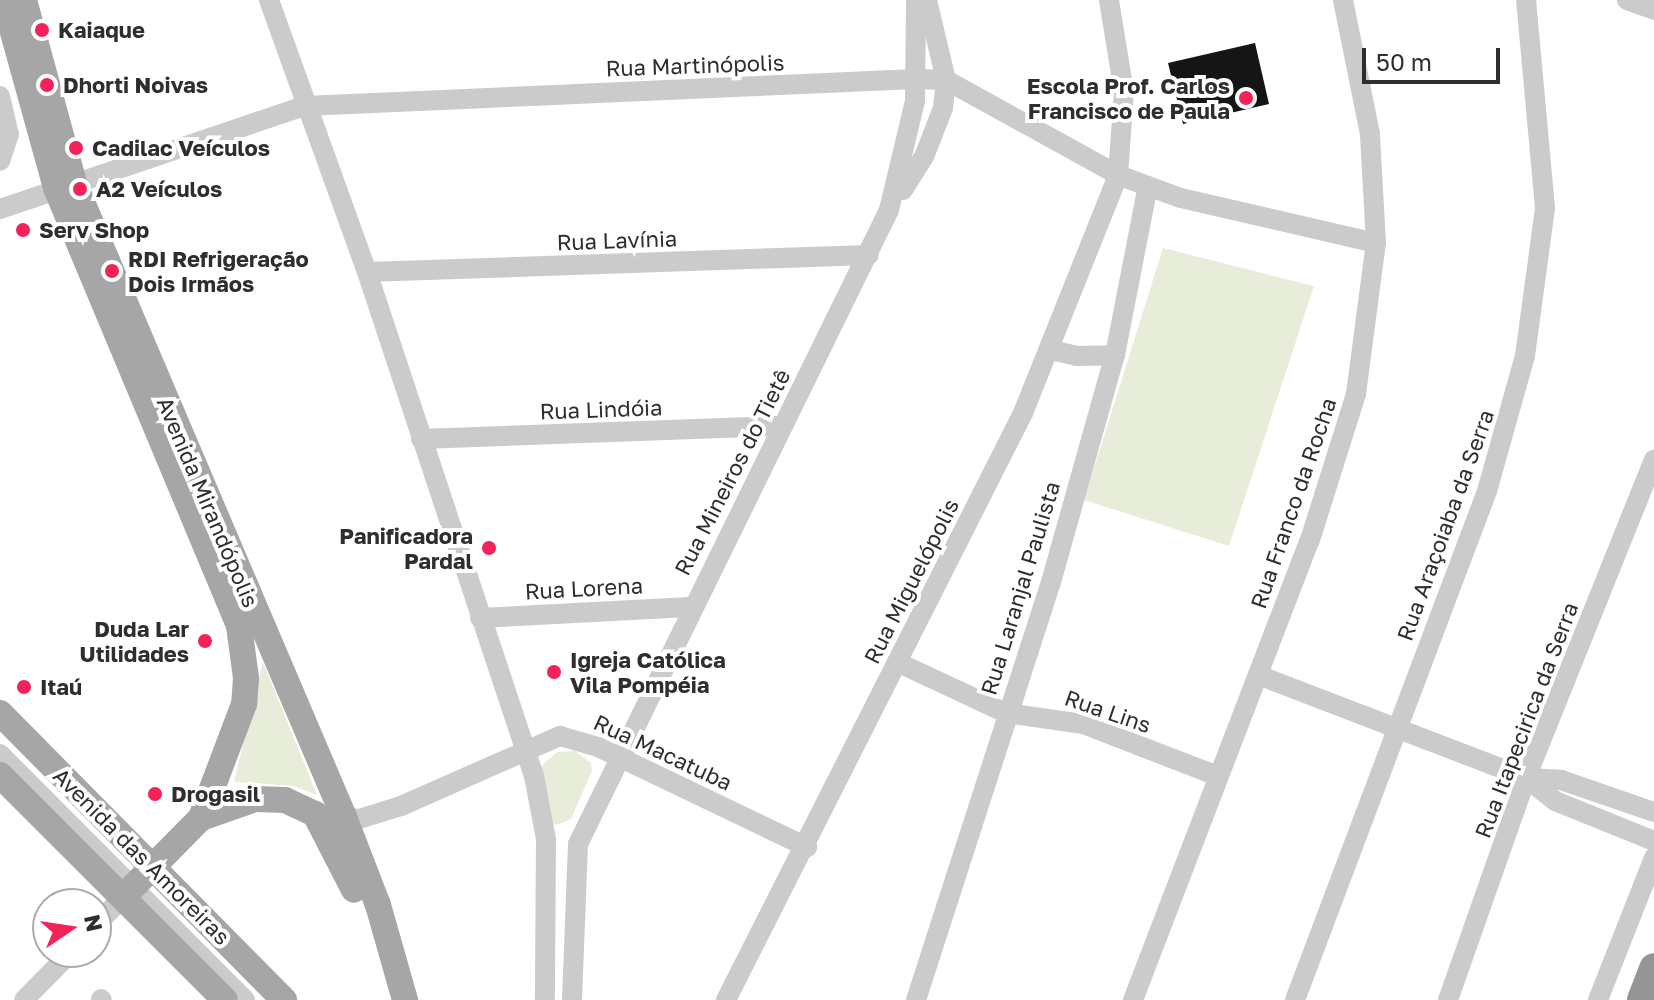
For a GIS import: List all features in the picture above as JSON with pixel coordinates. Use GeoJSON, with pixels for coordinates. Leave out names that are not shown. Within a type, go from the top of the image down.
{"type":"FeatureCollection","features":[{"type":"Feature","properties":{"kind":"highway"},"geometry":{"type":"LineString","coordinates":[[1642,1000],[1654,968]]}},
{"type":"Feature","properties":{"kind":"main road","name":"Avenida Mirandópolis"},"geometry":{"type":"LineString","coordinates":[[4,0],[65,186],[239,626],[246,678],[244,704],[201,818]]}},
{"type":"Feature","properties":{"kind":"main road","name":"Avenida Mirandópolis"},"geometry":{"type":"LineString","coordinates":[[24,0],[65,186],[344,817],[378,905],[404,997]]}},
{"type":"Feature","properties":{"kind":"main road","name":"Avenida das Amoreiras"},"geometry":{"type":"LineString","coordinates":[[0,713],[139,882],[225,1000]]}},
{"type":"Feature","properties":{"kind":"main road","name":"Avenida das Amoreiras"},"geometry":{"type":"LineString","coordinates":[[0,775],[139,882],[284,1000]]}},
{"type":"Feature","properties":{"kind":"main road"},"geometry":{"type":"LineString","coordinates":[[139,882],[201,818],[255,799],[285,800],[315,814],[404,997]]}},
{"type":"Feature","properties":{"kind":"street"},"geometry":{"type":"LineString","coordinates":[[269,0],[367,272],[526,750],[546,839],[545,1000]]}},
{"type":"Feature","properties":{"kind":"street","name":"Rua Mineiros do Tietê"},"geometry":{"type":"LineString","coordinates":[[889,210],[911,126],[916,79],[916,0]]}},
{"type":"Feature","properties":{"kind":"street","name":"Rua Mineiros do Tietê"},"geometry":{"type":"LineString","coordinates":[[578,844],[690,607],[889,210],[932,139],[946,80],[927,0]]}},
{"type":"Feature","properties":{"kind":"street","name":"Rua Miguelópolis"},"geometry":{"type":"LineString","coordinates":[[726,1000],[807,847],[1051,350],[1118,175],[1124,92],[1109,0]]}},
{"type":"Feature","properties":{"kind":"street","name":"Rua Franco da Rocha"},"geometry":{"type":"LineString","coordinates":[[1133,1000],[1215,775],[1310,540],[1356,394],[1376,243],[1370,134],[1343,0]]}},
{"type":"Feature","properties":{"kind":"street","name":"Rua Araçoiaba da Serra"},"geometry":{"type":"LineString","coordinates":[[1295,1000],[1487,491],[1525,356],[1545,208],[1526,0]]}},
{"type":"Feature","properties":{"kind":"street","name":"Rua Martinópolis"},"geometry":{"type":"LineString","coordinates":[[0,209],[305,106],[916,79],[946,80],[1118,175],[1148,186],[1262,219],[1376,243]]}},
{"type":"Feature","properties":{"kind":"street"},"geometry":{"type":"LineString","coordinates":[[0,96],[9,134],[0,161]]}},
{"type":"Feature","properties":{"kind":"street","name":"Rua Laranjal Paulista"},"geometry":{"type":"LineString","coordinates":[[916,1000],[1006,713],[1051,582],[1115,355],[1148,186]]}},
{"type":"Feature","properties":{"kind":"street","name":"Rua Lavínia"},"geometry":{"type":"LineString","coordinates":[[367,272],[869,255]]}},
{"type":"Feature","properties":{"kind":"street"},"geometry":{"type":"LineString","coordinates":[[1051,350],[1076,356],[1115,355]]}},
{"type":"Feature","properties":{"kind":"street","name":"Rua Lindóia"},"geometry":{"type":"LineString","coordinates":[[421,439],[783,426]]}},
{"type":"Feature","properties":{"kind":"street","name":"Rua Itapecirica da Serra"},"geometry":{"type":"LineString","coordinates":[[1448,1000],[1526,778],[1654,460]]}},
{"type":"Feature","properties":{"kind":"street","name":"Rua Lorena"},"geometry":{"type":"LineString","coordinates":[[480,618],[690,607]]}},
{"type":"Feature","properties":{"kind":"street","name":"Rua Lins"},"geometry":{"type":"LineString","coordinates":[[897,662],[1006,713],[1083,724],[1215,775]]}},
{"type":"Feature","properties":{"kind":"street"},"geometry":{"type":"LineString","coordinates":[[1258,675],[1395,731],[1526,778],[1561,780],[1654,812]]}},
{"type":"Feature","properties":{"kind":"street"},"geometry":{"type":"LineString","coordinates":[[0,729],[245,1000]]}},
{"type":"Feature","properties":{"kind":"street","name":"Rua Macatuba"},"geometry":{"type":"LineString","coordinates":[[315,814],[359,819],[401,806],[560,736],[617,756],[807,847]]}},
{"type":"Feature","properties":{"kind":"street"},"geometry":{"type":"LineString","coordinates":[[0,754],[267,1000]]}},
{"type":"Feature","properties":{"kind":"street"},"geometry":{"type":"LineString","coordinates":[[1526,778],[1555,801],[1654,841]]}},
{"type":"Feature","properties":{"kind":"street"},"geometry":{"type":"LineString","coordinates":[[546,839],[578,844],[572,1000]]}},
{"type":"Feature","properties":{"kind":"street"},"geometry":{"type":"LineString","coordinates":[[1598,1000],[1654,858]]}},
{"type":"Feature","properties":{"kind":"street"},"geometry":{"type":"LineString","coordinates":[[112,909],[139,882]]}},
{"type":"Feature","properties":{"kind":"street"},"geometry":{"type":"LineString","coordinates":[[24,1000],[55,968]]}},
{"type":"Feature","properties":{"kind":"green space"},"geometry":{"type":"Polygon","coordinates":[[[1163,248],[1314,286],[1229,546],[1084,500],[1163,248]]]}},
{"type":"Feature","properties":{"kind":"green space"},"geometry":{"type":"Polygon","coordinates":[[[263,662],[317,795],[294,786],[234,782],[263,662]]]}},
{"type":"Feature","properties":{"kind":"green space"},"geometry":{"type":"Polygon","coordinates":[[[575,751],[591,763],[592,771],[571,819],[556,825],[550,820],[537,770],[557,752],[575,751]]]}},
{"type":"Feature","properties":{"kind":"building"},"geometry":{"type":"Polygon","coordinates":[[[1255,43],[1269,104],[1183,124],[1168,63],[1255,43]]]}},
{"type":"Feature","properties":{"kind":"place","name":"Kaiaque"},"geometry":{"type":"Point","coordinates":[42,30]}},
{"type":"Feature","properties":{"kind":"place","name":"Dhorti Noivas"},"geometry":{"type":"Point","coordinates":[47,85]}},
{"type":"Feature","properties":{"kind":"place","name":"Escola Prof. Carlos Francisco de Paula"},"geometry":{"type":"Point","coordinates":[1246,98]}},
{"type":"Feature","properties":{"kind":"place","name":"Cadilac Veículos"},"geometry":{"type":"Point","coordinates":[76,148]}},
{"type":"Feature","properties":{"kind":"place","name":"A2 Veículos"},"geometry":{"type":"Point","coordinates":[80,189]}},
{"type":"Feature","properties":{"kind":"place","name":"Serv Shop"},"geometry":{"type":"Point","coordinates":[23,230]}},
{"type":"Feature","properties":{"kind":"place","name":"RDI Refrigeração Dois Irmãos"},"geometry":{"type":"Point","coordinates":[112,271]}},
{"type":"Feature","properties":{"kind":"place","name":"Panificadora Pardal"},"geometry":{"type":"Point","coordinates":[489,548]}},
{"type":"Feature","properties":{"kind":"place","name":"Duda Lar Utilidades"},"geometry":{"type":"Point","coordinates":[205,641]}},
{"type":"Feature","properties":{"kind":"place","name":"Igreja Católica Vila Pompéia"},"geometry":{"type":"Point","coordinates":[554,672]}},
{"type":"Feature","properties":{"kind":"place","name":"Itaú"},"geometry":{"type":"Point","coordinates":[24,687]}},
{"type":"Feature","properties":{"kind":"place","name":"Drogasil"},"geometry":{"type":"Point","coordinates":[155,794]}}]}
